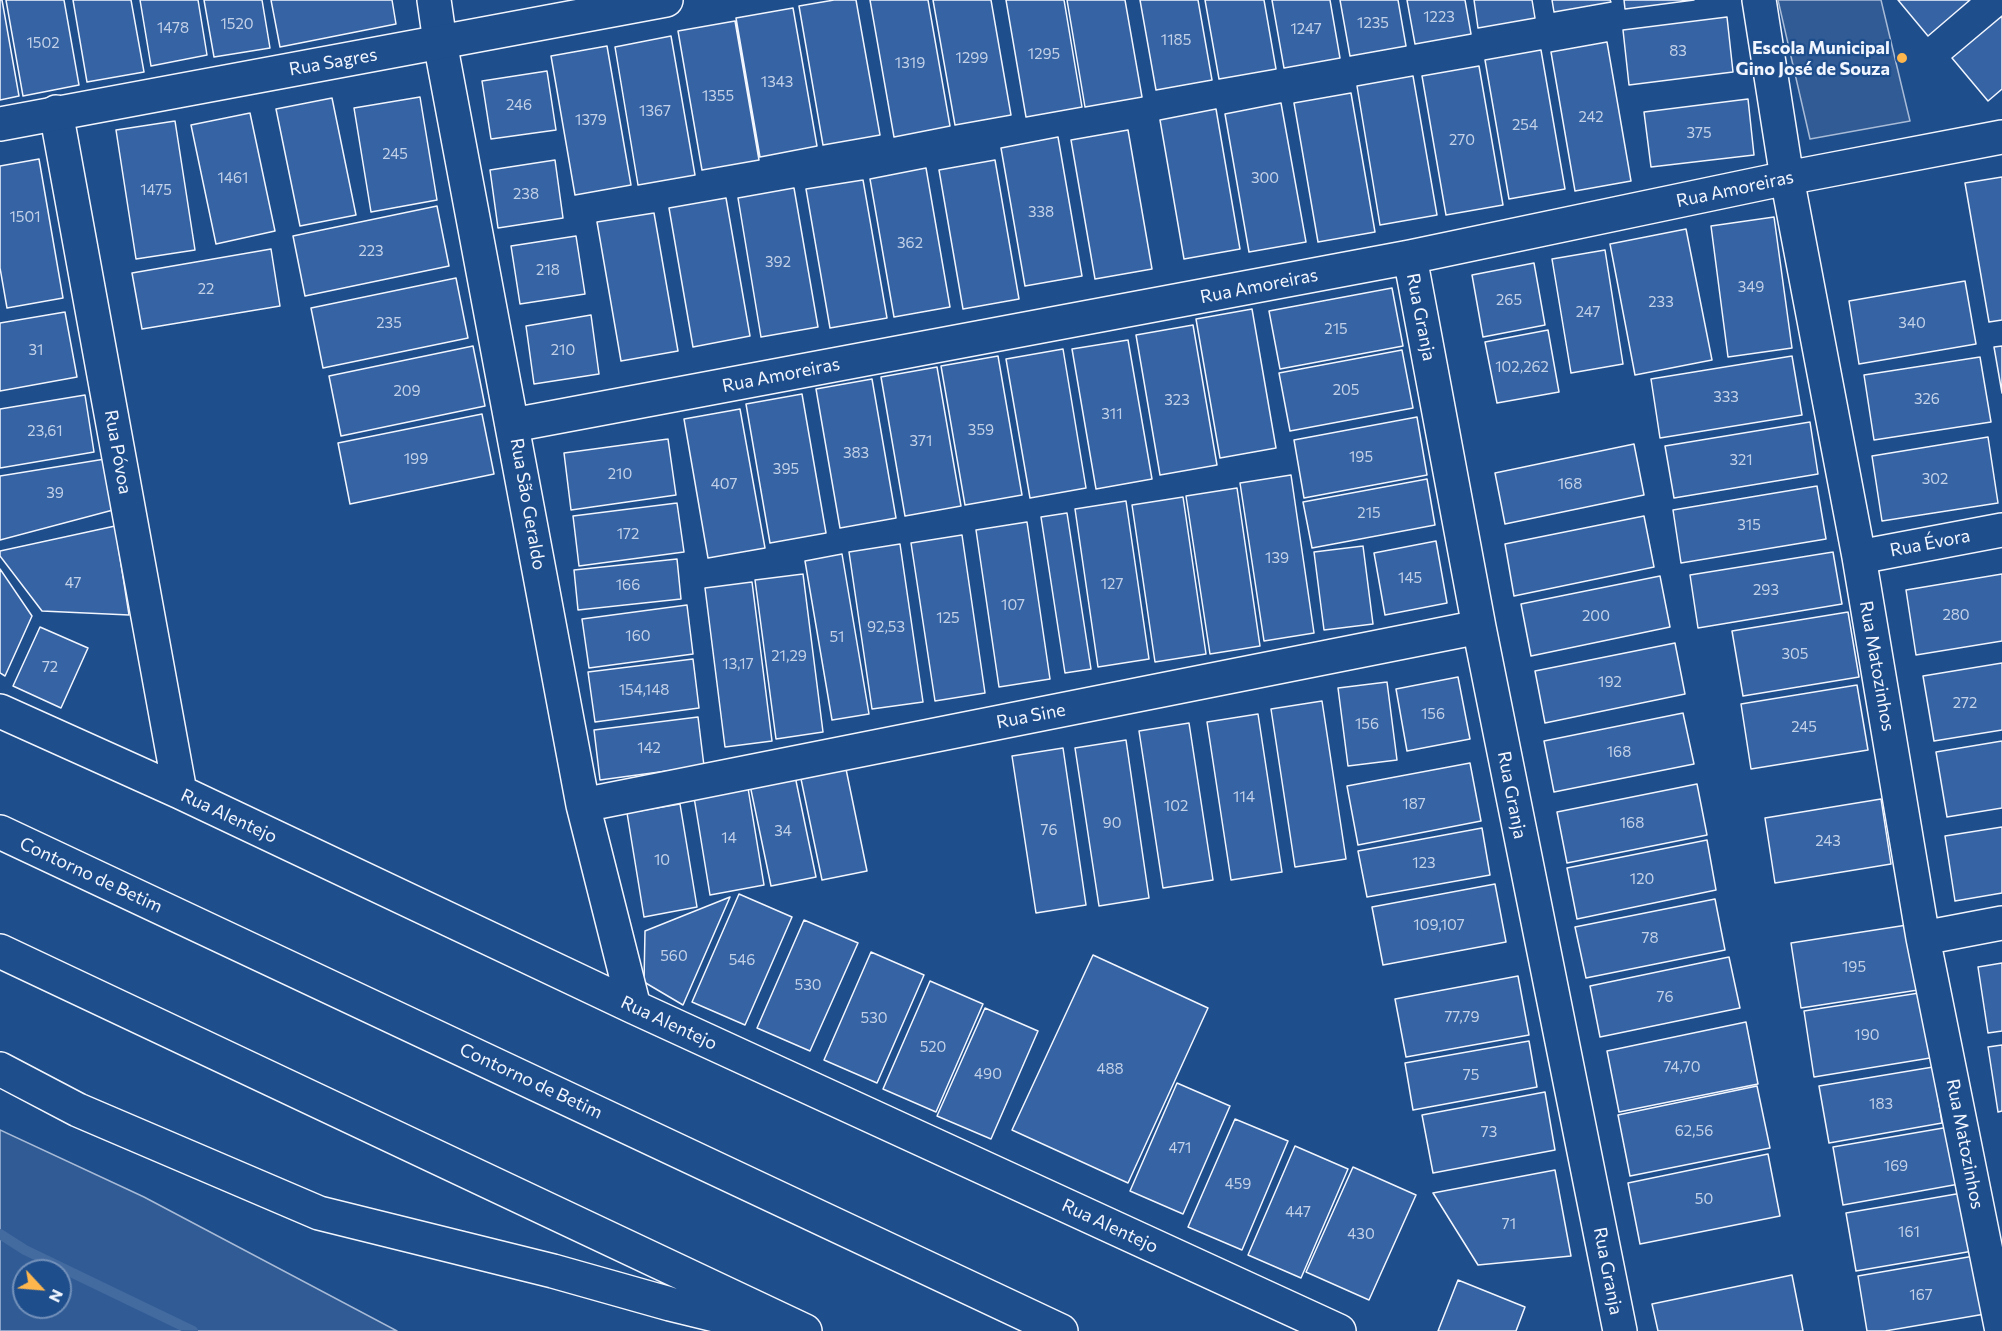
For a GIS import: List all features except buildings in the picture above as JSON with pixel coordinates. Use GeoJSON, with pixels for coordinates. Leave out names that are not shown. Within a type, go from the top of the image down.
{"type":"FeatureCollection","features":[{"type":"Feature","properties":{"kind":"main road","name":"Rua São Geraldo"},"geometry":{"type":"LineString","coordinates":[[434,0],[584,805],[634,1006]]}},
{"type":"Feature","properties":{"kind":"main road","name":"Rua Sagres"},"geometry":{"type":"LineString","coordinates":[[0,124],[666,0]]}},
{"type":"Feature","properties":{"kind":"main road","name":"Rua Matozinhos"},"geometry":{"type":"LineString","coordinates":[[1760,0],[1787,178],[1859,557],[1923,938],[2001,1319]]}},
{"type":"Feature","properties":{"kind":"main road","name":"Rua Póvoa"},"geometry":{"type":"LineString","coordinates":[[56,112],[180,792]]}},
{"type":"Feature","properties":{"kind":"main road","name":"Rua Amoreiras"},"geometry":{"type":"LineString","coordinates":[[513,425],[1410,257],[1787,178],[2002,137]]}},
{"type":"Feature","properties":{"kind":"main road","name":"Rua Granja"},"geometry":{"type":"LineString","coordinates":[[1410,257],[1479,627],[1620,1331]]}},
{"type":"Feature","properties":{"kind":"main road","name":"Rua Évora"},"geometry":{"type":"LineString","coordinates":[[1859,557],[2002,530]]}},
{"type":"Feature","properties":{"kind":"main road","name":"Rua Sine"},"geometry":{"type":"LineString","coordinates":[[584,805],[1479,627]]}},
{"type":"Feature","properties":{"kind":"main road","name":"Rua Alentejo"},"geometry":{"type":"LineString","coordinates":[[0,711],[180,792],[634,1006],[1339,1331]]}},
{"type":"Feature","properties":{"kind":"main road","name":"Contorno de Betim"},"geometry":{"type":"LineString","coordinates":[[0,832],[1061,1331]]}},
{"type":"Feature","properties":{"kind":"main road"},"geometry":{"type":"LineString","coordinates":[[1923,938],[2002,923]]}},
{"type":"Feature","properties":{"kind":"main road"},"geometry":{"type":"LineString","coordinates":[[0,951],[805,1331]]}},
{"type":"Feature","properties":{"kind":"main road"},"geometry":{"type":"LineString","coordinates":[[0,1069],[78,1110],[319,1213],[782,1331]]}},
{"type":"Feature","properties":{"kind":"shaded area"},"geometry":{"type":"Polygon","coordinates":[[[1778,0],[1881,0],[1910,121],[1810,139],[1778,0]]]}},
{"type":"Feature","properties":{"kind":"shaded area"},"geometry":{"type":"Polygon","coordinates":[[[0,1130],[144,1197],[397,1331],[0,1331],[0,1130]]]}},
{"type":"Feature","properties":{"kind":"waterway"},"geometry":{"type":"LineString","coordinates":[[0,1234],[25,1250],[193,1331]]}},
{"type":"Feature","properties":{"kind":"place","name":"Escola Municipal Gino José de Souza"},"geometry":{"type":"Point","coordinates":[1902,58]}}]}
